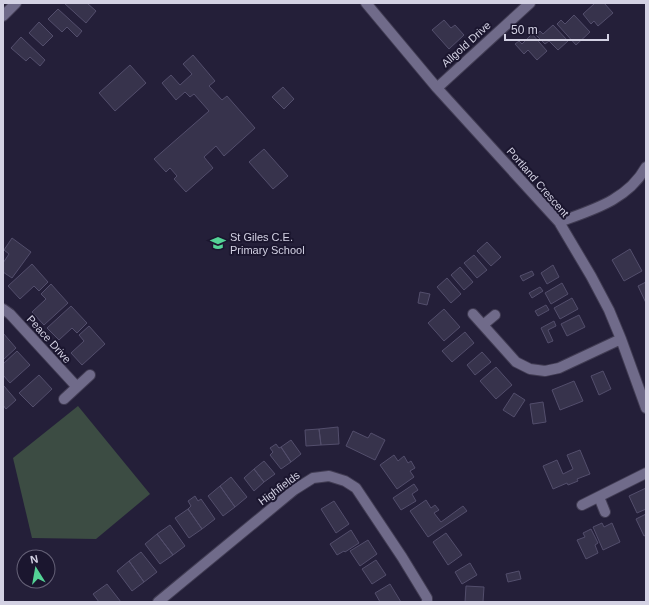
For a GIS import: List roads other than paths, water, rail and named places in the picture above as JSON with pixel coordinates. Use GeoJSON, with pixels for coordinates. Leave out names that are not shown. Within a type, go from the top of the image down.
{"type":"FeatureCollection","features":[{"type":"Feature","properties":{"kind":"street"},"geometry":{"type":"LineString","coordinates":[[3,16],[16,3]]}},
{"type":"Feature","properties":{"kind":"street","name":"Portland Crescent"},"geometry":{"type":"LineString","coordinates":[[366,3],[437,88],[559,222],[609,310],[646,408]]}},
{"type":"Feature","properties":{"kind":"street","name":"Allgold Drive"},"geometry":{"type":"LineString","coordinates":[[437,88],[530,3]]}},
{"type":"Feature","properties":{"kind":"street"},"geometry":{"type":"LineString","coordinates":[[559,222],[600,207],[619,196],[633,184],[646,167]]}},
{"type":"Feature","properties":{"kind":"street","name":"Peace Drive"},"geometry":{"type":"LineString","coordinates":[[3,309],[10,314],[77,387]]}},
{"type":"Feature","properties":{"kind":"street"},"geometry":{"type":"LineString","coordinates":[[473,314],[516,362],[530,369],[545,371],[559,368],[621,339]]}},
{"type":"Feature","properties":{"kind":"street"},"geometry":{"type":"LineString","coordinates":[[483,325],[495,315]]}},
{"type":"Feature","properties":{"kind":"street"},"geometry":{"type":"LineString","coordinates":[[64,399],[90,375]]}},
{"type":"Feature","properties":{"kind":"street"},"geometry":{"type":"LineString","coordinates":[[582,505],[646,473]]}},
{"type":"Feature","properties":{"kind":"street","name":"Highfields"},"geometry":{"type":"LineString","coordinates":[[158,602],[294,490],[313,478],[329,476],[345,481],[356,488],[402,557],[428,602]]}},
{"type":"Feature","properties":{"kind":"street"},"geometry":{"type":"LineString","coordinates":[[599,496],[605,512]]}},
{"type":"Feature","properties":{"kind":"place","name":"St Giles C.E. Primary School"},"geometry":{"type":"Point","coordinates":[218,243]}}]}
